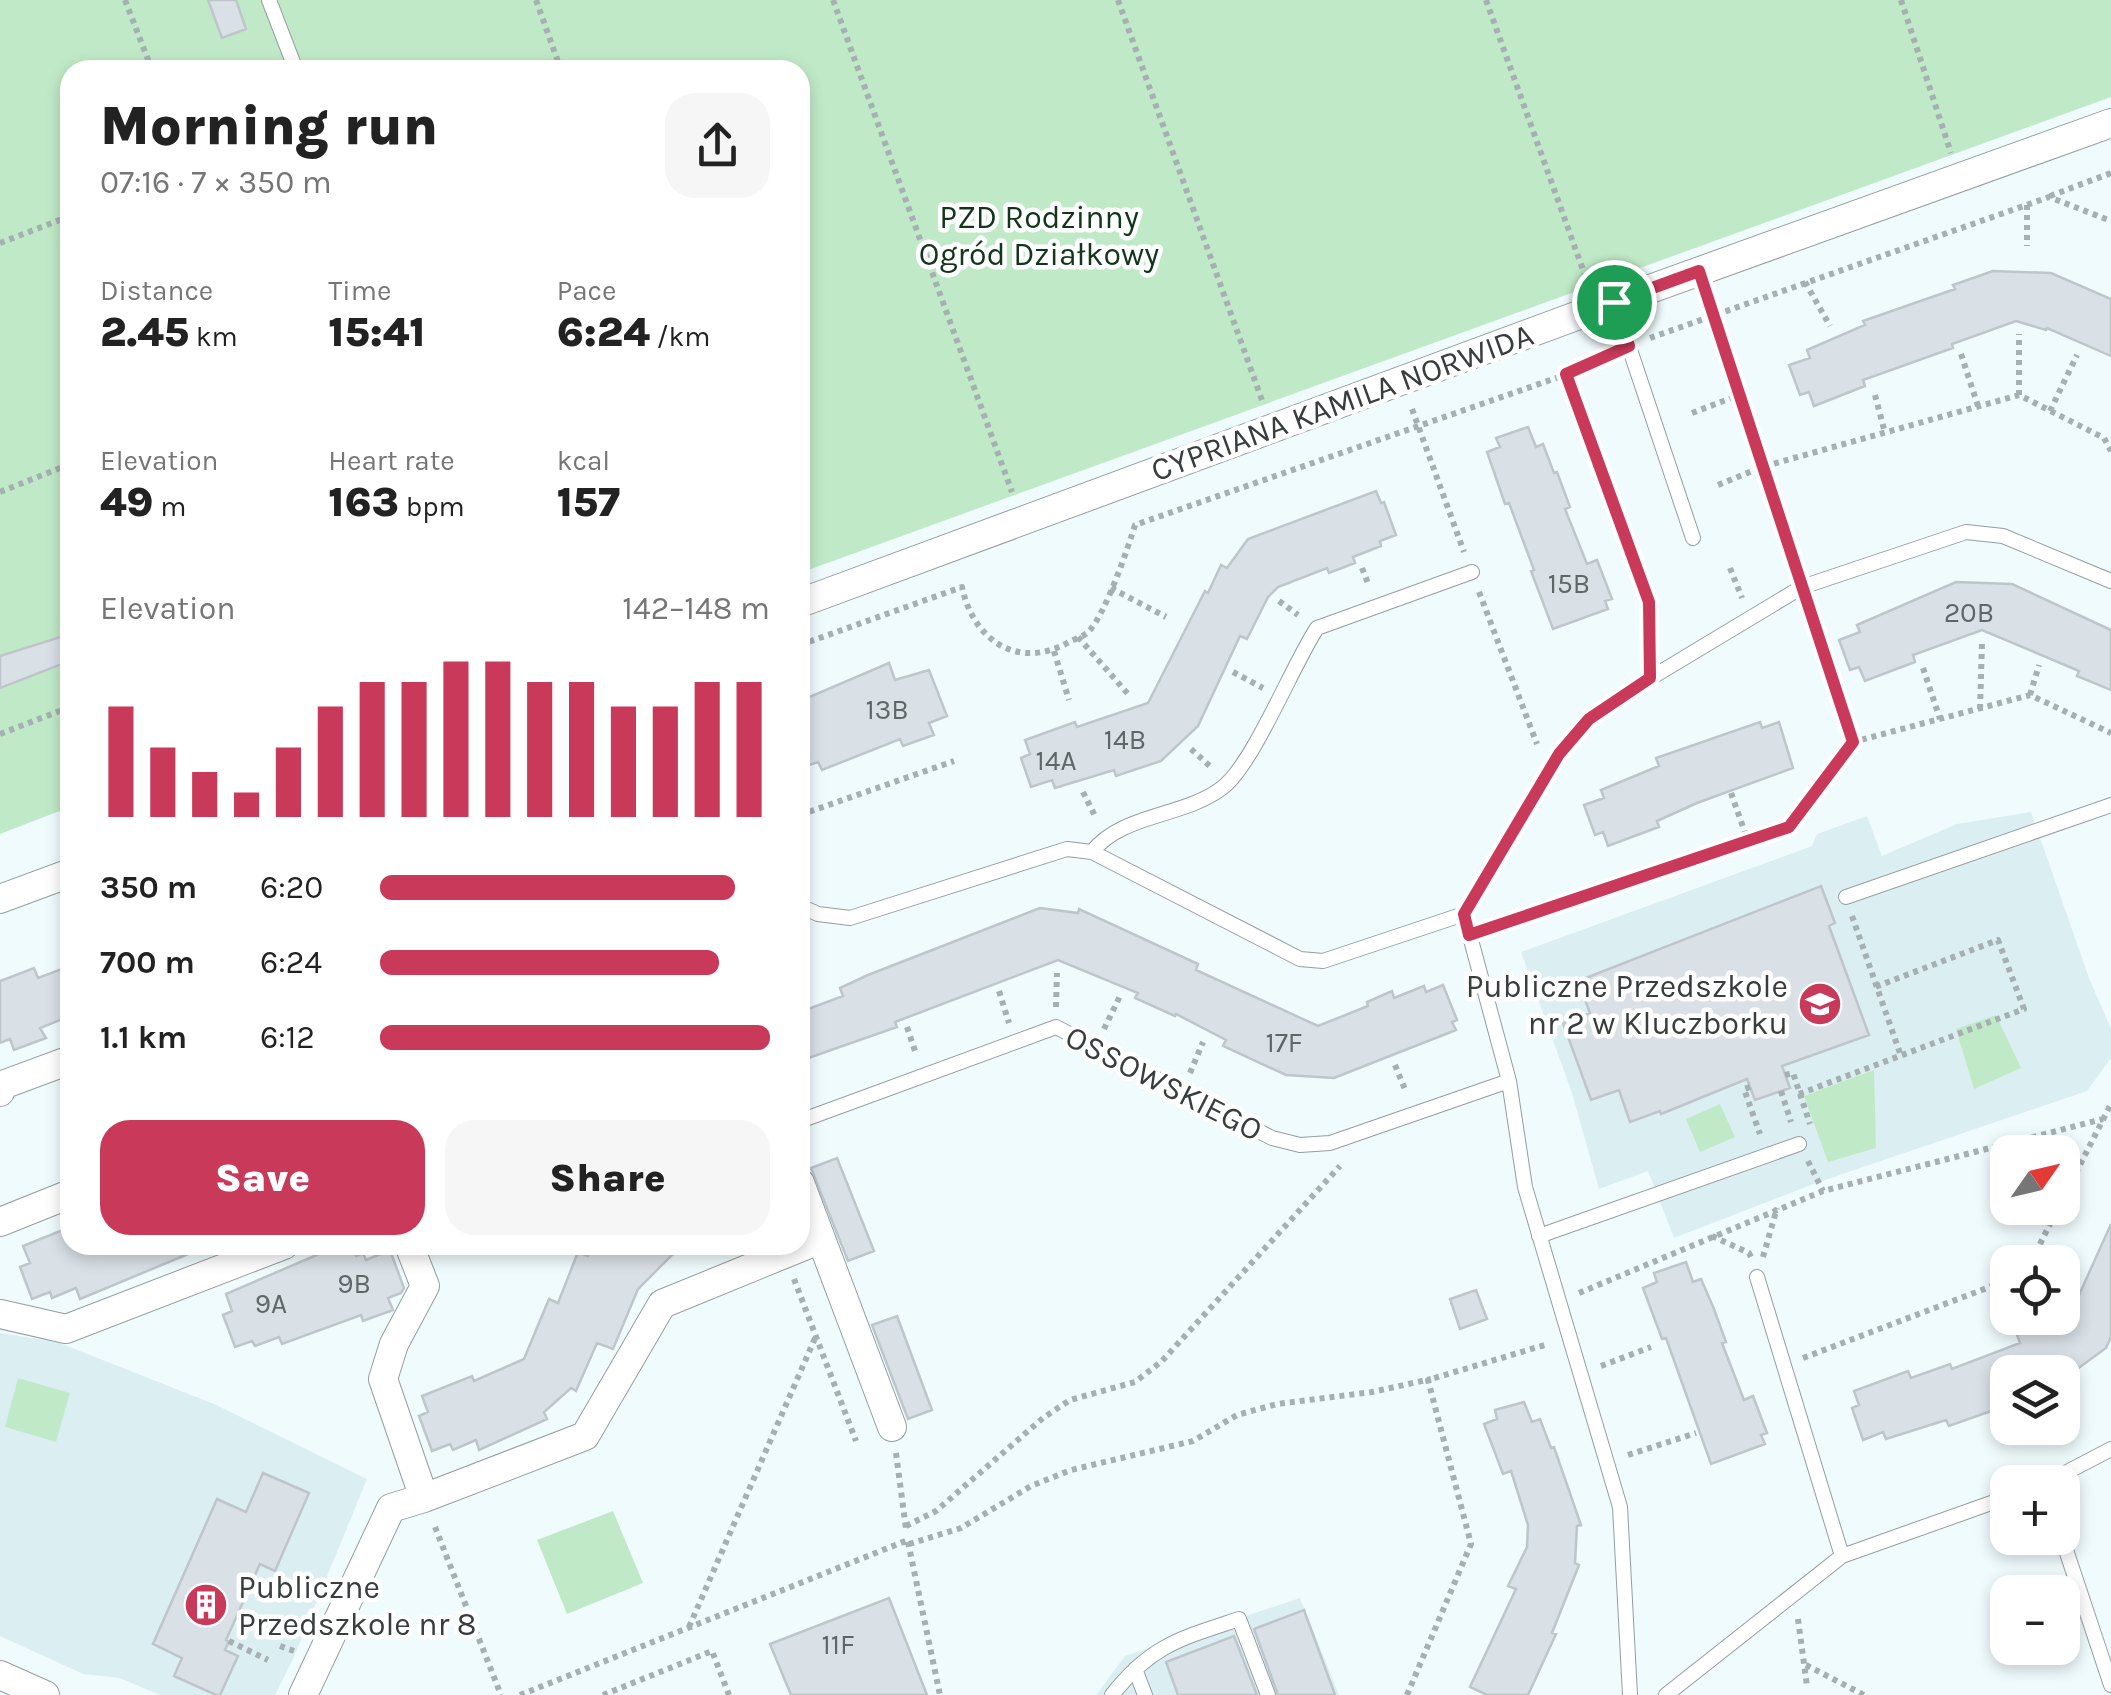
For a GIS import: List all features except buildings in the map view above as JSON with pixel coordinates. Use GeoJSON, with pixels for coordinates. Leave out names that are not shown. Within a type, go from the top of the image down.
{"type":"FeatureCollection","features":[{"type":"Feature","properties":{"kind":"street","name":"CYPRIANA KAMILA NORWIDA"},"geometry":{"type":"LineString","coordinates":[[810,599],[1605,305],[2111,123]]}},
{"type":"Feature","properties":{"kind":"street"},"geometry":{"type":"LineString","coordinates":[[0,898],[60,876]]}},
{"type":"Feature","properties":{"kind":"street"},"geometry":{"type":"LineString","coordinates":[[0,1092],[0,1086],[60,1064]]}},
{"type":"Feature","properties":{"kind":"street"},"geometry":{"type":"LineString","coordinates":[[0,1222],[60,1198]]}},
{"type":"Feature","properties":{"kind":"street"},"geometry":{"type":"LineString","coordinates":[[810,1210],[892,1426]]}},
{"type":"Feature","properties":{"kind":"street"},"geometry":{"type":"LineString","coordinates":[[810,1243],[821,1239]]}},
{"type":"Feature","properties":{"kind":"street"},"geometry":{"type":"LineString","coordinates":[[0,1314],[66,1329],[258,1255]]}},
{"type":"Feature","properties":{"kind":"street"},"geometry":{"type":"LineString","coordinates":[[413,1255],[425,1286],[394,1344],[383,1378],[424,1498]]}},
{"type":"Feature","properties":{"kind":"street"},"geometry":{"type":"LineString","coordinates":[[303,1695],[390,1508],[585,1436],[662,1304],[782,1255]]}},
{"type":"Feature","properties":{"kind":"street"},"geometry":{"type":"LineString","coordinates":[[0,1675],[45,1695]]}},
{"type":"Feature","properties":{"kind":"lane"},"geometry":{"type":"LineString","coordinates":[[269,0],[292,60]]}},
{"type":"Feature","properties":{"kind":"lane"},"geometry":{"type":"LineString","coordinates":[[1605,305],[1629,346],[1693,538]]}},
{"type":"Feature","properties":{"kind":"lane"},"geometry":{"type":"LineString","coordinates":[[810,910],[850,918],[1067,848],[1092,852],[1300,959],[1322,961],[1464,914],[1559,754],[1589,719],[1802,587],[1966,532],[2003,536],[2111,581]]}},
{"type":"Feature","properties":{"kind":"lane"},"geometry":{"type":"LineString","coordinates":[[1092,852],[1105,836],[1198,802],[1226,786],[1252,748],[1317,628],[1472,572]]}},
{"type":"Feature","properties":{"kind":"lane"},"geometry":{"type":"LineString","coordinates":[[1846,897],[2111,805]]}},
{"type":"Feature","properties":{"kind":"lane"},"geometry":{"type":"LineString","coordinates":[[1469,935],[1708,855]]}},
{"type":"Feature","properties":{"kind":"lane"},"geometry":{"type":"LineString","coordinates":[[1464,914],[1509,1081],[1525,1187],[1620,1506],[1630,1695]]}},
{"type":"Feature","properties":{"kind":"lane","name":"OSSOWSKIEGO"},"geometry":{"type":"LineString","coordinates":[[810,1118],[1056,1027],[1272,1138],[1300,1145],[1330,1143],[1509,1081]]}},
{"type":"Feature","properties":{"kind":"lane"},"geometry":{"type":"LineString","coordinates":[[1539,1236],[1799,1144]]}},
{"type":"Feature","properties":{"kind":"lane"},"geometry":{"type":"LineString","coordinates":[[1757,1278],[1842,1556]]}},
{"type":"Feature","properties":{"kind":"lane"},"geometry":{"type":"LineString","coordinates":[[2080,1466],[2111,1450]]}},
{"type":"Feature","properties":{"kind":"lane"},"geometry":{"type":"LineString","coordinates":[[1666,1695],[1842,1556],[1990,1504]]}},
{"type":"Feature","properties":{"kind":"lane"},"geometry":{"type":"LineString","coordinates":[[2068,1555],[2111,1685]]}},
{"type":"Feature","properties":{"kind":"lane"},"geometry":{"type":"LineString","coordinates":[[1112,1695],[1135,1669],[1169,1642],[1240,1619],[1268,1695]]}},
{"type":"Feature","properties":{"kind":"lane"},"geometry":{"type":"LineString","coordinates":[[1135,1669],[1145,1695]]}},
{"type":"Feature","properties":{"kind":"path"},"geometry":{"type":"LineString","coordinates":[[125,0],[148,60]]}},
{"type":"Feature","properties":{"kind":"path"},"geometry":{"type":"LineString","coordinates":[[536,0],[557,60]]}},
{"type":"Feature","properties":{"kind":"path"},"geometry":{"type":"LineString","coordinates":[[834,0],[1022,520]]}},
{"type":"Feature","properties":{"kind":"path"},"geometry":{"type":"LineString","coordinates":[[1118,0],[1272,428]]}},
{"type":"Feature","properties":{"kind":"path"},"geometry":{"type":"LineString","coordinates":[[1486,0],[1605,305]]}},
{"type":"Feature","properties":{"kind":"path"},"geometry":{"type":"LineString","coordinates":[[1902,0],[1959,178]]}},
{"type":"Feature","properties":{"kind":"path"},"geometry":{"type":"LineString","coordinates":[[810,641],[962,587],[966,606],[981,633],[1006,651],[1054,651],[1090,631],[1125,559],[1134,525],[1566,374],[1712,315],[2111,174]]}},
{"type":"Feature","properties":{"kind":"path"},"geometry":{"type":"LineString","coordinates":[[2049,197],[2111,221]]}},
{"type":"Feature","properties":{"kind":"path"},"geometry":{"type":"LineString","coordinates":[[2027,205],[2027,246]]}},
{"type":"Feature","properties":{"kind":"path"},"geometry":{"type":"LineString","coordinates":[[0,243],[60,220]]}},
{"type":"Feature","properties":{"kind":"path"},"geometry":{"type":"LineString","coordinates":[[1699,271],[1853,742]]}},
{"type":"Feature","properties":{"kind":"path"},"geometry":{"type":"LineString","coordinates":[[1804,282],[1830,326]]}},
{"type":"Feature","properties":{"kind":"path"},"geometry":{"type":"LineString","coordinates":[[2018,395],[2019,334]]}},
{"type":"Feature","properties":{"kind":"path"},"geometry":{"type":"LineString","coordinates":[[1961,354],[1978,406]]}},
{"type":"Feature","properties":{"kind":"path"},"geometry":{"type":"LineString","coordinates":[[2050,411],[2077,355]]}},
{"type":"Feature","properties":{"kind":"path"},"geometry":{"type":"LineString","coordinates":[[1566,374],[1649,602],[1650,678]]}},
{"type":"Feature","properties":{"kind":"path"},"geometry":{"type":"LineString","coordinates":[[1692,413],[1739,395]]}},
{"type":"Feature","properties":{"kind":"path"},"geometry":{"type":"LineString","coordinates":[[1875,395],[1885,432]]}},
{"type":"Feature","properties":{"kind":"path"},"geometry":{"type":"LineString","coordinates":[[1718,485],[1762,467],[2018,395],[2108,434],[2111,451]]}},
{"type":"Feature","properties":{"kind":"path"},"geometry":{"type":"LineString","coordinates":[[0,492],[60,468]]}},
{"type":"Feature","properties":{"kind":"path"},"geometry":{"type":"LineString","coordinates":[[1111,588],[1166,617]]}},
{"type":"Feature","properties":{"kind":"path"},"geometry":{"type":"LineString","coordinates":[[1078,638],[1128,694]]}},
{"type":"Feature","properties":{"kind":"path"},"geometry":{"type":"LineString","coordinates":[[1980,709],[1982,642]]}},
{"type":"Feature","properties":{"kind":"path"},"geometry":{"type":"LineString","coordinates":[[1054,651],[1069,700]]}},
{"type":"Feature","properties":{"kind":"path"},"geometry":{"type":"LineString","coordinates":[[2030,695],[2039,665]]}},
{"type":"Feature","properties":{"kind":"path"},"geometry":{"type":"LineString","coordinates":[[1923,668],[1940,719]]}},
{"type":"Feature","properties":{"kind":"path"},"geometry":{"type":"LineString","coordinates":[[1233,672],[1278,696]]}},
{"type":"Feature","properties":{"kind":"path"},"geometry":{"type":"LineString","coordinates":[[1708,855],[1789,827],[1853,742],[2030,695],[2111,733]]}},
{"type":"Feature","properties":{"kind":"path"},"geometry":{"type":"LineString","coordinates":[[0,734],[60,711]]}},
{"type":"Feature","properties":{"kind":"path"},"geometry":{"type":"LineString","coordinates":[[810,812],[954,761]]}},
{"type":"Feature","properties":{"kind":"path"},"geometry":{"type":"LineString","coordinates":[[1731,793],[1748,841]]}},
{"type":"Feature","properties":{"kind":"path"},"geometry":{"type":"LineString","coordinates":[[1846,897],[1901,1056]]}},
{"type":"Feature","properties":{"kind":"path"},"geometry":{"type":"LineString","coordinates":[[1799,1094],[2024,1010],[1998,940],[1876,987]]}},
{"type":"Feature","properties":{"kind":"path"},"geometry":{"type":"LineString","coordinates":[[1096,1047],[1121,994]]}},
{"type":"Feature","properties":{"kind":"path"},"geometry":{"type":"LineString","coordinates":[[1750,1088],[1744,1090],[1767,1155]]}},
{"type":"Feature","properties":{"kind":"path"},"geometry":{"type":"LineString","coordinates":[[2080,1164],[2111,1104]]}},
{"type":"Feature","properties":{"kind":"path"},"geometry":{"type":"LineString","coordinates":[[1567,1298],[1823,1191],[2103,1119]]}},
{"type":"Feature","properties":{"kind":"path"},"geometry":{"type":"LineString","coordinates":[[906,1526],[936,1511],[1042,1418],[1070,1400],[1135,1382],[1162,1362],[1358,1149],[1369,1130]]}},
{"type":"Feature","properties":{"kind":"path"},"geometry":{"type":"LineString","coordinates":[[1757,1278],[1778,1208]]}},
{"type":"Feature","properties":{"kind":"path"},"geometry":{"type":"LineString","coordinates":[[1712,1236],[1749,1253],[1757,1278]]}},
{"type":"Feature","properties":{"kind":"path"},"geometry":{"type":"LineString","coordinates":[[784,1255],[856,1441]]}},
{"type":"Feature","properties":{"kind":"path"},"geometry":{"type":"LineString","coordinates":[[1784,1365],[1990,1287]]}},
{"type":"Feature","properties":{"kind":"path"},"geometry":{"type":"LineString","coordinates":[[688,1628],[816,1336]]}},
{"type":"Feature","properties":{"kind":"path"},"geometry":{"type":"LineString","coordinates":[[520,1695],[908,1541],[961,1528],[1031,1486],[1071,1470],[1194,1440],[1238,1415],[1277,1404],[1372,1392],[1430,1379],[1568,1338]]}},
{"type":"Feature","properties":{"kind":"path"},"geometry":{"type":"LineString","coordinates":[[1407,1695],[1471,1544],[1430,1379]]}},
{"type":"Feature","properties":{"kind":"path"},"geometry":{"type":"LineString","coordinates":[[892,1426],[908,1541],[940,1695]]}},
{"type":"Feature","properties":{"kind":"path"},"geometry":{"type":"LineString","coordinates":[[1608,1462],[1696,1433]]}},
{"type":"Feature","properties":{"kind":"path"},"geometry":{"type":"LineString","coordinates":[[424,1498],[502,1695]]}},
{"type":"Feature","properties":{"kind":"path"},"geometry":{"type":"LineString","coordinates":[[1795,1593],[1807,1686]]}},
{"type":"Feature","properties":{"kind":"path"},"geometry":{"type":"LineString","coordinates":[[229,1641],[268,1660]]}},
{"type":"Feature","properties":{"kind":"path"},"geometry":{"type":"LineString","coordinates":[[604,1695],[712,1651],[730,1695]]}},
{"type":"Feature","properties":{"kind":"path"},"geometry":{"type":"LineString","coordinates":[[1804,1664],[1864,1695]]}},
{"type":"Feature","properties":{"kind":"shaded area","name":"Publiczne Przedszkole nr 2 w Kluczborku"},"geometry":{"type":"Polygon","coordinates":[[[2031,812],[2089,978],[2111,1029],[2111,1058],[2087,1091],[1819,1182],[1674,1238],[1648,1171],[1599,1189],[1572,1093],[1521,952],[1812,846],[1817,834],[1867,816],[1882,856],[1957,824],[2031,812]]]}},
{"type":"Feature","properties":{"kind":"shaded area"},"geometry":{"type":"Polygon","coordinates":[[[0,1333],[57,1342],[214,1404],[367,1479],[275,1695],[160,1695],[120,1678],[83,1674],[0,1636],[0,1333]]]}},
{"type":"Feature","properties":{"kind":"shaded area"},"geometry":{"type":"Polygon","coordinates":[[[1300,1598],[1339,1695],[1096,1695],[1125,1656],[1300,1598]]]}},
{"type":"Feature","properties":{"kind":"green space","name":"PZD Rodzinny Ogród Działkowy"},"geometry":{"type":"Polygon","coordinates":[[[0,0],[2111,0],[2111,97],[810,569],[810,60],[60,60],[60,811],[0,834],[0,0]]]}},
{"type":"Feature","properties":{"kind":"green space"},"geometry":{"type":"Polygon","coordinates":[[[1996,1015],[2021,1068],[1974,1089],[1956,1029],[1996,1015]]]}},
{"type":"Feature","properties":{"kind":"green space"},"geometry":{"type":"Polygon","coordinates":[[[1874,1070],[1876,1148],[1828,1162],[1804,1096],[1874,1070]]]}},
{"type":"Feature","properties":{"kind":"green space"},"geometry":{"type":"Polygon","coordinates":[[[1720,1104],[1735,1137],[1700,1152],[1686,1119],[1720,1104]]]}},
{"type":"Feature","properties":{"kind":"green space"},"geometry":{"type":"Polygon","coordinates":[[[18,1378],[70,1393],[56,1442],[5,1427],[18,1378]]]}},
{"type":"Feature","properties":{"kind":"green space"},"geometry":{"type":"Polygon","coordinates":[[[613,1511],[643,1583],[567,1614],[537,1540],[613,1511]]]}},
{"type":"Feature","properties":{"kind":"place","name":"Publiczne Przedszkole nr 2 w Kluczborku"},"geometry":{"type":"Point","coordinates":[1820,1004]}},
{"type":"Feature","properties":{"kind":"place","name":"Publiczne Przedszkole nr 8"},"geometry":{"type":"Point","coordinates":[206,1605]}},
{"type":"Feature","properties":{"kind":"route"},"geometry":{"type":"LineString","coordinates":[[1699,271],[1853,742],[1789,827],[1469,935],[1464,914],[1559,754],[1589,719],[1650,678],[1649,602],[1566,374],[1629,346],[1614,302],[1699,271]]}}]}
